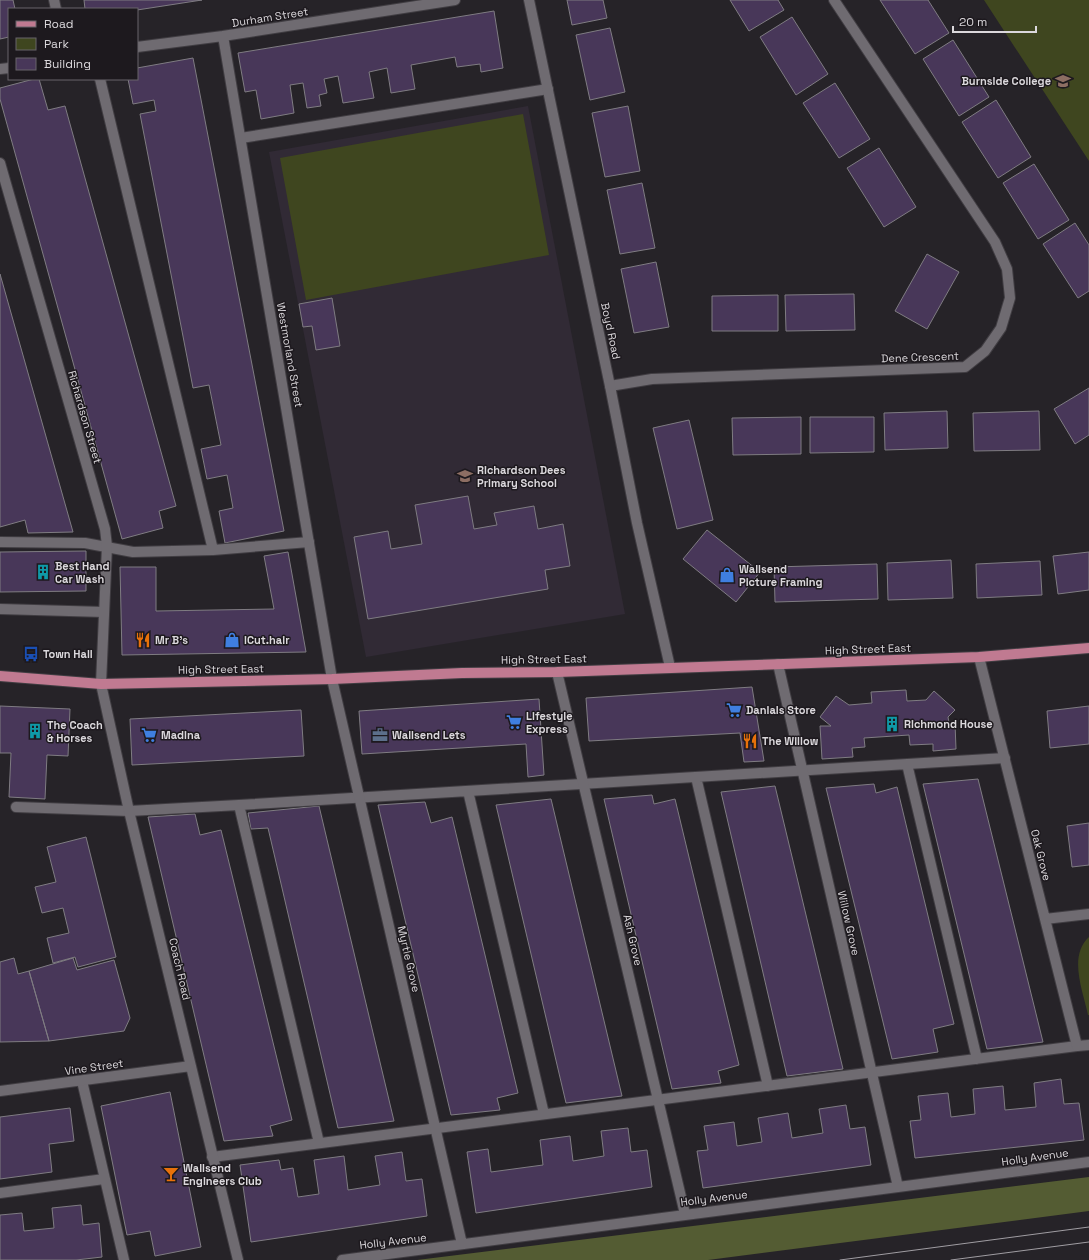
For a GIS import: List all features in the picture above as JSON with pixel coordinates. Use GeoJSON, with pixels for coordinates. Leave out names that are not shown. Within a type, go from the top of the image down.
{"type":"FeatureCollection","features":[{"type":"Feature","properties":{"kind":"main road","name":"High Street East"},"geometry":{"type":"LineString","coordinates":[[0,676],[102,684],[332,679],[462,673],[557,672],[979,657],[1089,648]]}},
{"type":"Feature","properties":{"kind":"street","name":"Durham Street"},"geometry":{"type":"LineString","coordinates":[[138,47],[223,36],[397,4],[455,0]]}},
{"type":"Feature","properties":{"kind":"street","name":"Boyd Road"},"geometry":{"type":"LineString","coordinates":[[529,0],[610,386],[637,523],[670,668]]}},
{"type":"Feature","properties":{"kind":"street","name":"Dene Crescent"},"geometry":{"type":"LineString","coordinates":[[610,386],[652,379],[965,367],[985,350],[1001,328],[1010,298],[1007,269],[995,242],[834,0]]}},
{"type":"Feature","properties":{"kind":"street","name":"Westmorland Street"},"geometry":{"type":"LineString","coordinates":[[223,36],[332,679]]}},
{"type":"Feature","properties":{"kind":"street"},"geometry":{"type":"LineString","coordinates":[[100,80],[213,550]]}},
{"type":"Feature","properties":{"kind":"street"},"geometry":{"type":"LineString","coordinates":[[241,138],[548,89]]}},
{"type":"Feature","properties":{"kind":"street","name":"Richardson Street"},"geometry":{"type":"LineString","coordinates":[[0,163],[103,522],[107,546],[102,684]]}},
{"type":"Feature","properties":{"kind":"street"},"geometry":{"type":"LineString","coordinates":[[0,542],[85,543],[133,552],[213,550],[309,542]]}},
{"type":"Feature","properties":{"kind":"street"},"geometry":{"type":"LineString","coordinates":[[0,609],[104,612]]}},
{"type":"Feature","properties":{"kind":"street","name":"Oak Grove"},"geometry":{"type":"LineString","coordinates":[[979,657],[1077,1046]]}},
{"type":"Feature","properties":{"kind":"street","name":"Willow Grove"},"geometry":{"type":"LineString","coordinates":[[778,664],[898,1188]]}},
{"type":"Feature","properties":{"kind":"street","name":"Ash Grove"},"geometry":{"type":"LineString","coordinates":[[557,672],[685,1214]]}},
{"type":"Feature","properties":{"kind":"street","name":"Myrtle Grove"},"geometry":{"type":"LineString","coordinates":[[332,679],[462,1244]]}},
{"type":"Feature","properties":{"kind":"street","name":"Coach Road"},"geometry":{"type":"LineString","coordinates":[[102,684],[129,810],[238,1260]]}},
{"type":"Feature","properties":{"kind":"street"},"geometry":{"type":"LineString","coordinates":[[16,807],[129,810],[239,805],[1005,758]]}},
{"type":"Feature","properties":{"kind":"street"},"geometry":{"type":"LineString","coordinates":[[907,764],[978,1059]]}},
{"type":"Feature","properties":{"kind":"street"},"geometry":{"type":"LineString","coordinates":[[696,777],[768,1086]]}},
{"type":"Feature","properties":{"kind":"street"},"geometry":{"type":"LineString","coordinates":[[468,791],[544,1114]]}},
{"type":"Feature","properties":{"kind":"street"},"geometry":{"type":"LineString","coordinates":[[239,805],[319,1143]]}},
{"type":"Feature","properties":{"kind":"street"},"geometry":{"type":"LineString","coordinates":[[1045,919],[1089,914]]}},
{"type":"Feature","properties":{"kind":"street"},"geometry":{"type":"LineString","coordinates":[[212,1157],[1089,1045]]}},
{"type":"Feature","properties":{"kind":"street","name":"Vine Street"},"geometry":{"type":"LineString","coordinates":[[0,1091],[190,1066]]}},
{"type":"Feature","properties":{"kind":"street"},"geometry":{"type":"LineString","coordinates":[[82,1081],[124,1260]]}},
{"type":"Feature","properties":{"kind":"street","name":"Holly Avenue"},"geometry":{"type":"LineString","coordinates":[[342,1260],[1089,1162]]}},
{"type":"Feature","properties":{"kind":"street"},"geometry":{"type":"LineString","coordinates":[[0,1193],[104,1179]]}},
{"type":"Feature","properties":{"kind":"shaded area","name":"Richardson Dees Primary School"},"geometry":{"type":"Polygon","coordinates":[[[528,106],[625,614],[366,657],[269,152],[528,106]]]}},
{"type":"Feature","properties":{"kind":"green space","name":"Burnside College"},"geometry":{"type":"Polygon","coordinates":[[[984,0],[1089,0],[1089,161],[984,0]]]}},
{"type":"Feature","properties":{"kind":"green space"},"geometry":{"type":"Polygon","coordinates":[[[523,114],[549,255],[306,300],[280,158],[523,114]]]}},
{"type":"Feature","properties":{"kind":"green space"},"geometry":{"type":"Polygon","coordinates":[[[1089,937],[1088,1015],[1078,964],[1079,954],[1089,937]]]}},
{"type":"Feature","properties":{"kind":"green space"},"geometry":{"type":"Polygon","coordinates":[[[1089,1177],[1089,1211],[708,1260],[417,1260],[1089,1177]]]}},
{"type":"Feature","properties":{"kind":"building"},"geometry":{"type":"Polygon","coordinates":[[[0,0],[13,0],[15,8],[8,8],[8,37],[0,39],[0,0]]]}},
{"type":"Feature","properties":{"kind":"building"},"geometry":{"type":"Polygon","coordinates":[[[84,0],[202,0],[138,10],[138,8],[85,8],[84,0]]]}},
{"type":"Feature","properties":{"kind":"building"},"geometry":{"type":"Polygon","coordinates":[[[567,0],[603,0],[607,18],[572,25],[567,0]]]}},
{"type":"Feature","properties":{"kind":"building"},"geometry":{"type":"Polygon","coordinates":[[[730,0],[778,0],[784,10],[749,31],[730,0]]]}},
{"type":"Feature","properties":{"kind":"building"},"geometry":{"type":"Polygon","coordinates":[[[880,0],[928,0],[949,33],[915,54],[880,0]]]}},
{"type":"Feature","properties":{"kind":"building"},"geometry":{"type":"Polygon","coordinates":[[[494,11],[503,68],[481,72],[480,64],[457,67],[455,57],[411,65],[415,89],[391,93],[387,68],[369,72],[374,98],[343,103],[338,76],[324,79],[327,93],[319,95],[321,106],[307,108],[303,83],[290,85],[294,113],[261,119],[256,90],[245,92],[238,53],[494,11]]]}},
{"type":"Feature","properties":{"kind":"building"},"geometry":{"type":"Polygon","coordinates":[[[792,17],[828,74],[796,95],[760,37],[792,17]]]}},
{"type":"Feature","properties":{"kind":"building"},"geometry":{"type":"Polygon","coordinates":[[[610,28],[625,92],[590,100],[576,35],[610,28]]]}},
{"type":"Feature","properties":{"kind":"building"},"geometry":{"type":"Polygon","coordinates":[[[953,40],[989,97],[959,116],[923,59],[953,40]]]}},
{"type":"Feature","properties":{"kind":"building"},"geometry":{"type":"Polygon","coordinates":[[[193,58],[284,531],[225,543],[219,511],[233,508],[227,475],[207,479],[201,449],[221,445],[209,385],[193,388],[140,114],[156,111],[154,100],[133,104],[128,80],[138,80],[138,68],[193,58]]]}},
{"type":"Feature","properties":{"kind":"building"},"geometry":{"type":"Polygon","coordinates":[[[30,80],[39,80],[48,110],[65,106],[176,506],[159,511],[163,528],[122,539],[0,99],[0,88],[30,80]]]}},
{"type":"Feature","properties":{"kind":"building"},"geometry":{"type":"Polygon","coordinates":[[[835,83],[870,139],[839,158],[803,103],[835,83]]]}},
{"type":"Feature","properties":{"kind":"building"},"geometry":{"type":"Polygon","coordinates":[[[996,100],[1031,157],[998,178],[962,122],[996,100]]]}},
{"type":"Feature","properties":{"kind":"building"},"geometry":{"type":"Polygon","coordinates":[[[628,106],[640,171],[605,177],[592,113],[628,106]]]}},
{"type":"Feature","properties":{"kind":"building"},"geometry":{"type":"Polygon","coordinates":[[[879,148],[916,207],[884,227],[847,168],[879,148]]]}},
{"type":"Feature","properties":{"kind":"building"},"geometry":{"type":"Polygon","coordinates":[[[1034,164],[1069,220],[1038,239],[1003,183],[1034,164]]]}},
{"type":"Feature","properties":{"kind":"building"},"geometry":{"type":"Polygon","coordinates":[[[642,183],[655,248],[620,254],[607,190],[642,183]]]}},
{"type":"Feature","properties":{"kind":"building"},"geometry":{"type":"Polygon","coordinates":[[[1075,223],[1089,245],[1089,291],[1078,298],[1043,244],[1075,223]]]}},
{"type":"Feature","properties":{"kind":"building"},"geometry":{"type":"Polygon","coordinates":[[[927,254],[959,272],[927,329],[895,311],[927,254]]]}},
{"type":"Feature","properties":{"kind":"building"},"geometry":{"type":"Polygon","coordinates":[[[656,262],[669,327],[634,333],[621,269],[656,262]]]}},
{"type":"Feature","properties":{"kind":"building"},"geometry":{"type":"Polygon","coordinates":[[[0,274],[73,532],[28,533],[25,520],[0,527],[0,274]]]}},
{"type":"Feature","properties":{"kind":"building"},"geometry":{"type":"Polygon","coordinates":[[[854,294],[855,330],[786,331],[785,295],[854,294]]]}},
{"type":"Feature","properties":{"kind":"building"},"geometry":{"type":"Polygon","coordinates":[[[778,295],[778,331],[712,331],[712,296],[778,295]]]}},
{"type":"Feature","properties":{"kind":"building"},"geometry":{"type":"Polygon","coordinates":[[[332,298],[340,346],[316,350],[312,326],[303,327],[299,304],[332,298]]]}},
{"type":"Feature","properties":{"kind":"building"},"geometry":{"type":"Polygon","coordinates":[[[1089,388],[1089,435],[1075,444],[1054,409],[1089,388]]]}},
{"type":"Feature","properties":{"kind":"building"},"geometry":{"type":"Polygon","coordinates":[[[947,411],[948,448],[885,450],[884,413],[947,411]]]}},
{"type":"Feature","properties":{"kind":"building"},"geometry":{"type":"Polygon","coordinates":[[[1039,411],[1040,450],[974,451],[973,413],[1039,411]]]}},
{"type":"Feature","properties":{"kind":"building"},"geometry":{"type":"Polygon","coordinates":[[[801,417],[801,454],[733,455],[732,418],[801,417]]]}},
{"type":"Feature","properties":{"kind":"building"},"geometry":{"type":"Polygon","coordinates":[[[810,417],[874,417],[874,452],[810,453],[810,417]]]}},
{"type":"Feature","properties":{"kind":"building"},"geometry":{"type":"Polygon","coordinates":[[[689,420],[713,520],[677,529],[653,428],[689,420]]]}},
{"type":"Feature","properties":{"kind":"building","name":"Richardson Dees Primary School"},"geometry":{"type":"Polygon","coordinates":[[[468,496],[474,529],[497,525],[494,513],[534,506],[538,529],[563,524],[570,566],[545,570],[548,589],[368,619],[354,537],[388,531],[391,549],[422,544],[415,505],[468,496]]]}},
{"type":"Feature","properties":{"kind":"building"},"geometry":{"type":"Polygon","coordinates":[[[707,530],[760,572],[736,602],[683,559],[707,530]]]}},
{"type":"Feature","properties":{"kind":"building","name":"Best Hand Car Wash"},"geometry":{"type":"Polygon","coordinates":[[[86,551],[86,591],[0,592],[0,552],[86,551]]]}},
{"type":"Feature","properties":{"kind":"building"},"geometry":{"type":"Polygon","coordinates":[[[288,552],[306,652],[122,655],[120,567],[156,567],[156,611],[274,609],[264,556],[288,552]]]}},
{"type":"Feature","properties":{"kind":"building"},"geometry":{"type":"Polygon","coordinates":[[[1089,552],[1089,590],[1058,594],[1053,556],[1089,552]]]}},
{"type":"Feature","properties":{"kind":"building"},"geometry":{"type":"Polygon","coordinates":[[[951,560],[953,598],[888,600],[887,563],[951,560]]]}},
{"type":"Feature","properties":{"kind":"building"},"geometry":{"type":"Polygon","coordinates":[[[1040,561],[1042,595],[977,598],[976,564],[1040,561]]]}},
{"type":"Feature","properties":{"kind":"building"},"geometry":{"type":"Polygon","coordinates":[[[877,564],[878,599],[775,602],[774,567],[877,564]]]}},
{"type":"Feature","properties":{"kind":"building"},"geometry":{"type":"Polygon","coordinates":[[[752,687],[764,761],[744,762],[740,733],[589,741],[586,698],[752,687]]]}},
{"type":"Feature","properties":{"kind":"building","name":"Richmond House"},"geometry":{"type":"Polygon","coordinates":[[[906,690],[907,701],[926,700],[934,691],[955,710],[948,717],[949,723],[955,723],[956,749],[933,751],[933,744],[910,745],[909,735],[864,738],[865,747],[852,748],[853,757],[822,759],[820,726],[831,726],[820,717],[836,696],[849,705],[872,703],[871,692],[906,690]]]}},
{"type":"Feature","properties":{"kind":"building"},"geometry":{"type":"Polygon","coordinates":[[[539,699],[544,775],[528,777],[526,744],[362,754],[359,711],[539,699]]]}},
{"type":"Feature","properties":{"kind":"building","name":"The Coach & Horses"},"geometry":{"type":"Polygon","coordinates":[[[0,706],[70,709],[68,756],[47,755],[45,799],[9,797],[11,753],[0,753],[0,706]]]}},
{"type":"Feature","properties":{"kind":"building"},"geometry":{"type":"Polygon","coordinates":[[[1089,706],[1089,744],[1050,748],[1047,711],[1089,706]]]}},
{"type":"Feature","properties":{"kind":"building"},"geometry":{"type":"Polygon","coordinates":[[[301,710],[304,756],[132,765],[130,719],[301,710]]]}},
{"type":"Feature","properties":{"kind":"building"},"geometry":{"type":"Polygon","coordinates":[[[978,779],[1043,1042],[987,1049],[923,784],[978,779]]]}},
{"type":"Feature","properties":{"kind":"building"},"geometry":{"type":"Polygon","coordinates":[[[874,784],[876,793],[897,787],[954,1024],[933,1029],[938,1052],[892,1059],[826,788],[874,784]]]}},
{"type":"Feature","properties":{"kind":"building"},"geometry":{"type":"Polygon","coordinates":[[[775,786],[843,1069],[787,1076],[721,792],[775,786]]]}},
{"type":"Feature","properties":{"kind":"building"},"geometry":{"type":"Polygon","coordinates":[[[652,795],[654,804],[675,799],[739,1065],[718,1071],[721,1083],[672,1089],[604,799],[652,795]]]}},
{"type":"Feature","properties":{"kind":"building"},"geometry":{"type":"Polygon","coordinates":[[[551,799],[622,1096],[566,1103],[496,805],[551,799]]]}},
{"type":"Feature","properties":{"kind":"building"},"geometry":{"type":"Polygon","coordinates":[[[425,802],[431,823],[452,817],[518,1093],[497,1098],[500,1110],[451,1115],[378,805],[425,802]]]}},
{"type":"Feature","properties":{"kind":"building"},"geometry":{"type":"Polygon","coordinates":[[[319,806],[394,1121],[338,1128],[268,828],[251,829],[248,813],[319,806]]]}},
{"type":"Feature","properties":{"kind":"building"},"geometry":{"type":"Polygon","coordinates":[[[195,814],[200,835],[221,830],[292,1120],[270,1126],[273,1136],[224,1141],[148,817],[195,814]]]}},
{"type":"Feature","properties":{"kind":"building"},"geometry":{"type":"Polygon","coordinates":[[[1089,823],[1089,865],[1072,867],[1067,826],[1089,823]]]}},
{"type":"Feature","properties":{"kind":"building"},"geometry":{"type":"Polygon","coordinates":[[[86,837],[116,957],[78,967],[75,957],[53,963],[47,938],[69,933],[63,908],[42,913],[35,887],[56,882],[47,847],[86,837]]]}},
{"type":"Feature","properties":{"kind":"building"},"geometry":{"type":"Polygon","coordinates":[[[14,958],[18,974],[29,971],[49,1041],[0,1042],[0,962],[14,958]]]}},
{"type":"Feature","properties":{"kind":"building"},"geometry":{"type":"Polygon","coordinates":[[[73,958],[77,970],[114,960],[130,1018],[124,1031],[49,1041],[29,971],[73,958]]]}},
{"type":"Feature","properties":{"kind":"building"},"geometry":{"type":"Polygon","coordinates":[[[1061,1079],[1064,1104],[1079,1103],[1084,1140],[915,1158],[910,1121],[921,1120],[918,1096],[948,1093],[951,1117],[975,1114],[973,1089],[1003,1086],[1005,1110],[1036,1107],[1034,1083],[1061,1079]]]}},
{"type":"Feature","properties":{"kind":"building"},"geometry":{"type":"Polygon","coordinates":[[[170,1092],[201,1247],[155,1256],[150,1231],[127,1235],[101,1106],[170,1092]]]}},
{"type":"Feature","properties":{"kind":"building"},"geometry":{"type":"Polygon","coordinates":[[[846,1105],[850,1129],[865,1127],[871,1165],[703,1188],[697,1151],[708,1150],[704,1126],[734,1122],[737,1146],[762,1142],[758,1118],[788,1113],[792,1138],[823,1133],[819,1109],[846,1105]]]}},
{"type":"Feature","properties":{"kind":"building"},"geometry":{"type":"Polygon","coordinates":[[[70,1108],[74,1141],[49,1144],[52,1172],[0,1179],[0,1117],[70,1108]]]}},
{"type":"Feature","properties":{"kind":"building"},"geometry":{"type":"Polygon","coordinates":[[[628,1128],[631,1152],[647,1150],[652,1187],[476,1213],[467,1152],[488,1149],[491,1172],[543,1165],[540,1140],[570,1136],[573,1161],[604,1156],[601,1131],[628,1128]]]}},
{"type":"Feature","properties":{"kind":"building"},"geometry":{"type":"Polygon","coordinates":[[[402,1152],[406,1181],[422,1179],[427,1216],[251,1242],[240,1165],[279,1160],[281,1170],[293,1168],[298,1197],[319,1194],[314,1160],[344,1156],[348,1190],[380,1185],[375,1156],[402,1152]]]}},
{"type":"Feature","properties":{"kind":"building"},"geometry":{"type":"Polygon","coordinates":[[[81,1205],[83,1225],[99,1223],[102,1257],[76,1260],[0,1260],[0,1215],[22,1213],[24,1231],[54,1228],[52,1208],[81,1205]]]}},
{"type":"Feature","properties":{"kind":"tram line"},"geometry":{"type":"LineString","coordinates":[[840,1260],[1089,1227]]}},
{"type":"Feature","properties":{"kind":"tram line"},"geometry":{"type":"LineString","coordinates":[[951,1260],[1089,1242]]}},
{"type":"Feature","properties":{"kind":"place","name":"Burnside College"},"geometry":{"type":"Point","coordinates":[1063,81]}},
{"type":"Feature","properties":{"kind":"place","name":"Richardson Dees Primary School"},"geometry":{"type":"Point","coordinates":[465,476]}},
{"type":"Feature","properties":{"kind":"place","name":"Best Hand Car Wash"},"geometry":{"type":"Point","coordinates":[43,572]}},
{"type":"Feature","properties":{"kind":"place","name":"Wallsend Picture Framing"},"geometry":{"type":"Point","coordinates":[727,575]}},
{"type":"Feature","properties":{"kind":"place","name":"Mr B's"},"geometry":{"type":"Point","coordinates":[143,640]}},
{"type":"Feature","properties":{"kind":"place","name":"iCut.hair"},"geometry":{"type":"Point","coordinates":[232,640]}},
{"type":"Feature","properties":{"kind":"place","name":"Town Hall"},"geometry":{"type":"Point","coordinates":[31,654]}},
{"type":"Feature","properties":{"kind":"place","name":"Danials Store"},"geometry":{"type":"Point","coordinates":[734,710]}},
{"type":"Feature","properties":{"kind":"place","name":"Lifestyle Express"},"geometry":{"type":"Point","coordinates":[514,722]}},
{"type":"Feature","properties":{"kind":"place","name":"Richmond House"},"geometry":{"type":"Point","coordinates":[892,724]}},
{"type":"Feature","properties":{"kind":"place","name":"The Coach & Horses"},"geometry":{"type":"Point","coordinates":[35,731]}},
{"type":"Feature","properties":{"kind":"place","name":"Madina"},"geometry":{"type":"Point","coordinates":[149,735]}},
{"type":"Feature","properties":{"kind":"place","name":"Wallsend Lets"},"geometry":{"type":"Point","coordinates":[380,735]}},
{"type":"Feature","properties":{"kind":"place","name":"The Willow"},"geometry":{"type":"Point","coordinates":[750,741]}},
{"type":"Feature","properties":{"kind":"place","name":"Wallsend Engineers Club"},"geometry":{"type":"Point","coordinates":[171,1174]}}]}
